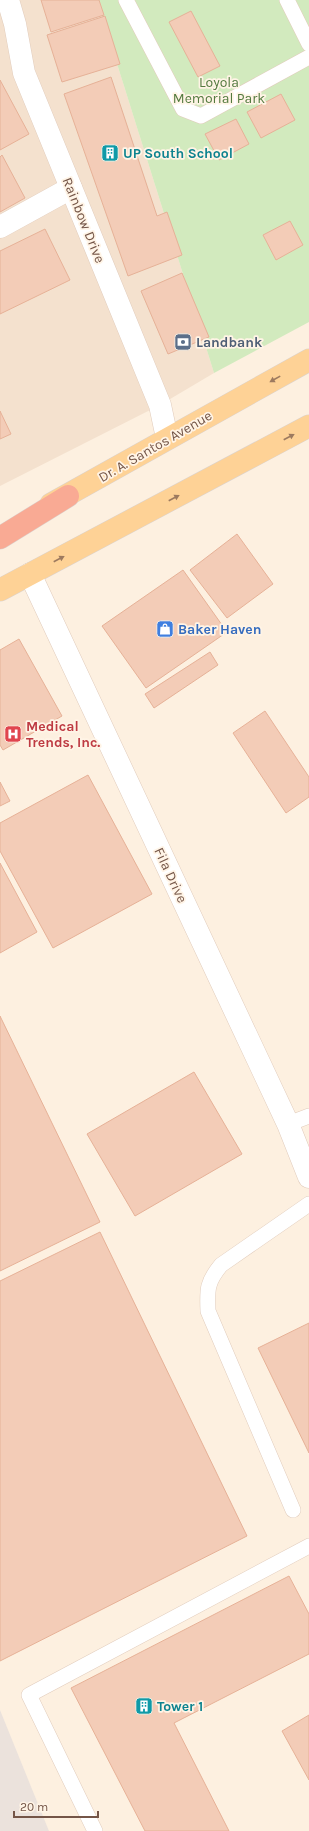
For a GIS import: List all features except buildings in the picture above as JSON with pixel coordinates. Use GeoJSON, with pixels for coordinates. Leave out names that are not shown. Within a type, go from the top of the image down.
{"type":"FeatureCollection","features":[{"type":"Feature","properties":{"kind":"highway"},"geometry":{"type":"LineString","coordinates":[[0,538],[68,496]]}},
{"type":"Feature","properties":{"kind":"main road","name":"Dr. A. Santos Avenue"},"geometry":{"type":"LineString","coordinates":[[0,530],[68,496],[167,438],[309,360]]}},
{"type":"Feature","properties":{"kind":"main road"},"geometry":{"type":"LineString","coordinates":[[0,590],[309,426]]}},
{"type":"Feature","properties":{"kind":"street","name":"Rainbow Drive"},"geometry":{"type":"LineString","coordinates":[[8,0],[8,28],[24,72],[160,405],[167,438]]}},
{"type":"Feature","properties":{"kind":"street"},"geometry":{"type":"LineString","coordinates":[[0,227],[71,188]]}},
{"type":"Feature","properties":{"kind":"street","name":"Fila Drive"},"geometry":{"type":"LineString","coordinates":[[30,574],[288,1124],[309,1177]]}},
{"type":"Feature","properties":{"kind":"lane"},"geometry":{"type":"LineString","coordinates":[[126,0],[183,109],[201,116],[309,57]]}},
{"type":"Feature","properties":{"kind":"lane"},"geometry":{"type":"LineString","coordinates":[[287,0],[309,44]]}},
{"type":"Feature","properties":{"kind":"lane"},"geometry":{"type":"LineString","coordinates":[[288,1124],[309,1116]]}},
{"type":"Feature","properties":{"kind":"lane"},"geometry":{"type":"LineString","coordinates":[[293,1510],[208,1311],[207,1290],[211,1277],[221,1265],[309,1204]]}},
{"type":"Feature","properties":{"kind":"lane"},"geometry":{"type":"LineString","coordinates":[[95,1831],[29,1696],[309,1546]]}},
{"type":"Feature","properties":{"kind":"shaded area"},"geometry":{"type":"Polygon","coordinates":[[[0,0],[97,0],[214,373],[160,405],[0,486],[0,0]]]}},
{"type":"Feature","properties":{"kind":"shaded area"},"geometry":{"type":"Polygon","coordinates":[[[0,1710],[49,1831],[0,1831],[0,1710]]]}},
{"type":"Feature","properties":{"kind":"green space","name":"Loyola Memorial Park"},"geometry":{"type":"Polygon","coordinates":[[[97,0],[309,0],[309,322],[214,373],[97,0]]]}},
{"type":"Feature","properties":{"kind":"place","name":"UP South School"},"geometry":{"type":"Point","coordinates":[110,153]}},
{"type":"Feature","properties":{"kind":"place","name":"Landbank"},"geometry":{"type":"Point","coordinates":[183,342]}},
{"type":"Feature","properties":{"kind":"place","name":"Baker Haven"},"geometry":{"type":"Point","coordinates":[165,629]}},
{"type":"Feature","properties":{"kind":"place","name":"Medical Trends, Inc."},"geometry":{"type":"Point","coordinates":[13,734]}},
{"type":"Feature","properties":{"kind":"place","name":"Tower 1"},"geometry":{"type":"Point","coordinates":[144,1706]}}]}
